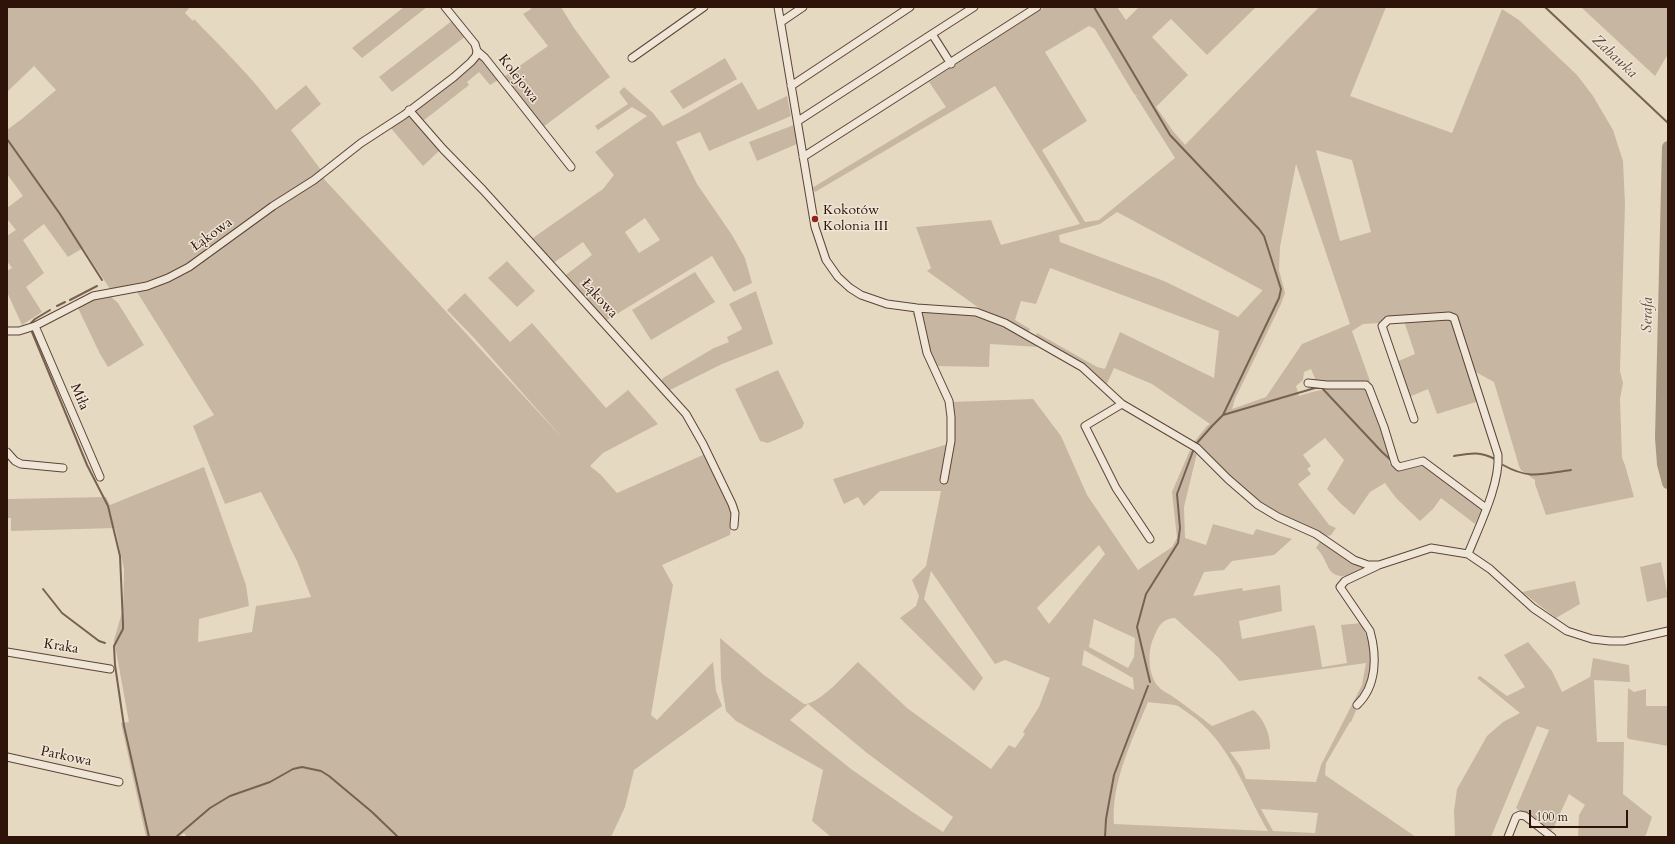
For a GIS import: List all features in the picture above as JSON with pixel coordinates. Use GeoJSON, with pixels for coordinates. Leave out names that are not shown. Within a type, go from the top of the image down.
{"type":"FeatureCollection","features":[{"type":"Feature","properties":{"kind":"street","name":"Kolejowa"},"geometry":{"type":"LineString","coordinates":[[445,7],[475,44],[477,51],[486,58],[571,167]]}},
{"type":"Feature","properties":{"kind":"street"},"geometry":{"type":"LineString","coordinates":[[632,58],[704,7]]}},
{"type":"Feature","properties":{"kind":"street"},"geometry":{"type":"LineString","coordinates":[[778,7],[798,121],[811,209],[820,244],[826,260],[838,277],[850,288],[874,300],[887,304],[917,308],[960,310],[981,313],[993,317],[1082,367],[1122,404],[1196,448],[1258,505],[1278,517],[1316,534],[1354,560],[1368,565],[1379,565]]}},
{"type":"Feature","properties":{"kind":"street"},"geometry":{"type":"LineString","coordinates":[[781,22],[803,7]]}},
{"type":"Feature","properties":{"kind":"street"},"geometry":{"type":"LineString","coordinates":[[791,86],[910,7]]}},
{"type":"Feature","properties":{"kind":"street"},"geometry":{"type":"LineString","coordinates":[[798,121],[974,7]]}},
{"type":"Feature","properties":{"kind":"street"},"geometry":{"type":"LineString","coordinates":[[803,157],[951,64],[1038,7]]}},
{"type":"Feature","properties":{"kind":"street"},"geometry":{"type":"LineString","coordinates":[[932,34],[951,64]]}},
{"type":"Feature","properties":{"kind":"street","name":"Łąkowa"},"geometry":{"type":"LineString","coordinates":[[7,331],[19,331],[35,326],[87,298],[100,294],[147,286],[168,278],[189,267],[273,206],[314,180],[465,68],[474,59],[477,51]]}},
{"type":"Feature","properties":{"kind":"street","name":"Łąkowa"},"geometry":{"type":"LineString","coordinates":[[409,110],[686,414],[703,444],[732,504],[735,513],[734,526]]}},
{"type":"Feature","properties":{"kind":"street"},"geometry":{"type":"LineString","coordinates":[[917,308],[927,353],[949,401],[951,441],[944,480]]}},
{"type":"Feature","properties":{"kind":"street"},"geometry":{"type":"LineString","coordinates":[[1414,419],[1382,326],[1388,320],[1449,316],[1454,318],[1498,456],[1499,465],[1496,480],[1468,554]]}},
{"type":"Feature","properties":{"kind":"street","name":"Miła"},"geometry":{"type":"LineString","coordinates":[[35,326],[100,477]]}},
{"type":"Feature","properties":{"kind":"street"},"geometry":{"type":"LineString","coordinates":[[1308,383],[1327,385],[1366,385],[1370,388],[1382,420],[1395,464],[1399,468],[1424,461],[1486,508]]}},
{"type":"Feature","properties":{"kind":"street"},"geometry":{"type":"LineString","coordinates":[[1122,404],[1086,426],[1116,488],[1150,539]]}},
{"type":"Feature","properties":{"kind":"street"},"geometry":{"type":"LineString","coordinates":[[7,452],[15,461],[21,464],[63,468]]}},
{"type":"Feature","properties":{"kind":"street"},"geometry":{"type":"LineString","coordinates":[[1357,705],[1362,700],[1373,675],[1374,656],[1372,640],[1370,632],[1340,587],[1345,581],[1379,565],[1431,548],[1468,554],[1490,569],[1533,608],[1567,631],[1592,639],[1610,641],[1624,641],[1668,631]]}},
{"type":"Feature","properties":{"kind":"street","name":"Kraka"},"geometry":{"type":"LineString","coordinates":[[7,652],[110,669]]}},
{"type":"Feature","properties":{"kind":"street","name":"Parkowa"},"geometry":{"type":"LineString","coordinates":[[7,758],[119,782]]}},
{"type":"Feature","properties":{"kind":"street"},"geometry":{"type":"LineString","coordinates":[[1508,837],[1516,817],[1520,814],[1525,816],[1552,837]]}},
{"type":"Feature","properties":{"kind":"shaded area"},"geometry":{"type":"Polygon","coordinates":[[[7,7],[190,7],[185,13],[193,21],[194,19],[237,63],[276,110],[306,85],[321,104],[291,130],[321,170],[319,172],[565,441],[475,339],[447,310],[465,293],[510,342],[532,323],[606,408],[628,390],[658,424],[603,453],[590,466],[600,474],[617,493],[705,454],[730,507],[732,518],[730,535],[662,565],[673,585],[651,715],[657,720],[713,662],[716,691],[722,706],[634,770],[625,807],[611,837],[187,837],[184,833],[178,837],[146,837],[121,723],[129,722],[114,640],[123,609],[124,569],[115,528],[11,531],[11,518],[7,518],[7,499],[106,497],[110,505],[204,467],[246,585],[249,606],[199,619],[198,642],[252,632],[256,606],[311,597],[297,561],[261,492],[225,504],[193,426],[214,415],[137,292],[156,287],[146,282],[110,289],[83,248],[68,257],[44,224],[23,240],[44,273],[26,287],[42,312],[22,325],[7,292],[7,271],[12,268],[7,261],[7,236],[16,230],[7,219],[7,208],[23,196],[7,174],[7,130],[56,90],[34,66],[7,92],[7,7]]]}},
{"type":"Feature","properties":{"kind":"shaded area"},"geometry":{"type":"Polygon","coordinates":[[[404,7],[427,7],[362,58],[352,48],[404,7]]]}},
{"type":"Feature","properties":{"kind":"shaded area"},"geometry":{"type":"Polygon","coordinates":[[[530,7],[561,7],[574,28],[610,77],[543,127],[505,76],[548,46],[523,14],[531,9],[530,7]]]}},
{"type":"Feature","properties":{"kind":"shaded area"},"geometry":{"type":"Polygon","coordinates":[[[1045,7],[1117,7],[1126,20],[1139,7],[1256,7],[1207,55],[1171,19],[1152,37],[1188,75],[1156,107],[1185,145],[1319,7],[1386,7],[1350,96],[1452,133],[1502,9],[1519,20],[1577,75],[1593,96],[1613,130],[1623,161],[1625,204],[1620,371],[1623,383],[1620,399],[1622,458],[1634,497],[1546,515],[1535,480],[1521,470],[1519,466],[1494,382],[1472,370],[1456,318],[1447,313],[1388,317],[1380,323],[1363,324],[1352,331],[1370,381],[1316,381],[1311,369],[1304,372],[1303,380],[1296,386],[1299,396],[1315,391],[1340,387],[1366,389],[1390,456],[1389,463],[1398,471],[1425,465],[1482,509],[1475,524],[1441,498],[1433,509],[1420,521],[1396,498],[1385,483],[1370,492],[1354,515],[1327,489],[1344,460],[1325,438],[1303,455],[1311,466],[1307,469],[1311,474],[1298,484],[1329,525],[1336,528],[1331,535],[1327,536],[1296,522],[1257,500],[1241,488],[1200,445],[1194,442],[1210,424],[1152,384],[1114,368],[1106,386],[1084,364],[1035,337],[1037,333],[1097,367],[1105,369],[1120,332],[1214,378],[1219,331],[1050,268],[1036,304],[1021,301],[1015,320],[1030,329],[1028,333],[979,308],[927,271],[931,268],[916,227],[991,220],[1001,245],[1080,224],[995,86],[815,192],[812,188],[946,107],[929,82],[1045,7]],[[1089,26],[1045,52],[1087,121],[1042,150],[1085,222],[1099,220],[1175,158],[1135,95],[1142,98],[1134,94],[1095,29],[1089,26]],[[1316,150],[1340,241],[1371,232],[1352,160],[1316,150]],[[1296,164],[1280,247],[1279,270],[1285,293],[1235,399],[1232,409],[1266,397],[1302,344],[1350,324],[1296,164]],[[1117,212],[1100,224],[1059,235],[1060,242],[1164,281],[1238,317],[1262,291],[1117,212]]]}},
{"type":"Feature","properties":{"kind":"shaded area"},"geometry":{"type":"Polygon","coordinates":[[[1581,7],[1668,7],[1668,54],[1655,76],[1581,7]]]}},
{"type":"Feature","properties":{"kind":"shaded area"},"geometry":{"type":"Polygon","coordinates":[[[453,20],[466,36],[392,92],[379,77],[453,20]]]}},
{"type":"Feature","properties":{"kind":"shaded area"},"geometry":{"type":"Polygon","coordinates":[[[480,56],[498,80],[490,85],[479,72],[467,82],[469,85],[423,121],[415,113],[415,108],[458,78],[474,64],[480,56]]]}},
{"type":"Feature","properties":{"kind":"shaded area"},"geometry":{"type":"Polygon","coordinates":[[[725,58],[737,79],[683,109],[670,91],[725,58]]]}},
{"type":"Feature","properties":{"kind":"shaded area"},"geometry":{"type":"Polygon","coordinates":[[[742,82],[758,110],[787,96],[791,116],[709,151],[700,132],[676,142],[697,184],[732,235],[745,258],[752,283],[734,292],[712,256],[607,320],[603,320],[563,277],[592,255],[583,242],[552,264],[530,240],[603,189],[614,175],[595,152],[647,116],[632,107],[598,130],[595,126],[628,104],[619,92],[624,87],[653,113],[663,126],[742,82]],[[645,218],[625,232],[639,253],[660,240],[645,218]]]}},
{"type":"Feature","properties":{"kind":"shaded area"},"geometry":{"type":"Polygon","coordinates":[[[406,115],[410,115],[440,150],[423,166],[390,127],[406,115]]]}},
{"type":"Feature","properties":{"kind":"shaded area"},"geometry":{"type":"Polygon","coordinates":[[[794,125],[797,144],[757,161],[749,142],[794,125]]]}},
{"type":"Feature","properties":{"kind":"shaded area"},"geometry":{"type":"Polygon","coordinates":[[[507,261],[535,291],[517,307],[488,278],[507,261]]]}},
{"type":"Feature","properties":{"kind":"shaded area"},"geometry":{"type":"Polygon","coordinates":[[[695,272],[715,302],[651,340],[632,310],[695,272]]]}},
{"type":"Feature","properties":{"kind":"shaded area"},"geometry":{"type":"Polygon","coordinates":[[[756,291],[773,344],[722,364],[668,391],[660,383],[663,378],[714,348],[729,342],[727,337],[741,330],[742,328],[729,304],[756,291]]]}},
{"type":"Feature","properties":{"kind":"shaded area"},"geometry":{"type":"Polygon","coordinates":[[[109,295],[118,303],[144,345],[108,367],[100,354],[78,308],[92,299],[109,295]]]}},
{"type":"Feature","properties":{"kind":"shaded area"},"geometry":{"type":"Polygon","coordinates":[[[912,313],[975,314],[1004,326],[1039,347],[990,344],[989,367],[935,366],[951,402],[1033,399],[1061,436],[1087,495],[1138,570],[1172,547],[1177,538],[1172,492],[1190,450],[1197,453],[1184,507],[1185,538],[1206,545],[1213,524],[1253,535],[1256,529],[1292,539],[1274,555],[1232,561],[1224,570],[1204,572],[1193,596],[1242,588],[1243,591],[1280,585],[1282,611],[1239,621],[1242,639],[1314,625],[1322,667],[1347,663],[1341,625],[1361,623],[1367,637],[1370,650],[1370,674],[1351,722],[1326,763],[1325,775],[1416,837],[831,837],[812,821],[823,770],[736,721],[726,711],[721,679],[720,638],[764,675],[804,704],[810,703],[825,694],[858,662],[907,708],[991,769],[1009,745],[1015,748],[1025,734],[1023,732],[1039,707],[1050,678],[1005,660],[995,664],[931,571],[924,599],[983,678],[974,691],[900,618],[916,606],[919,596],[912,580],[926,566],[941,491],[880,491],[864,506],[858,497],[844,504],[833,479],[948,444],[949,429],[944,395],[928,362],[912,313]],[[1099,545],[1037,608],[1049,624],[1105,554],[1099,545]],[[1175,618],[1162,623],[1158,629],[1150,649],[1151,670],[1155,683],[1163,691],[1182,703],[1212,726],[1253,710],[1257,713],[1268,733],[1270,749],[1230,752],[1241,767],[1246,779],[1316,782],[1321,765],[1362,685],[1366,663],[1239,681],[1219,658],[1175,618]],[[1094,619],[1089,647],[1128,668],[1134,657],[1135,638],[1094,619]],[[1084,650],[1082,665],[1134,690],[1133,678],[1084,650]],[[1148,702],[1119,777],[1114,808],[1114,824],[1268,831],[1225,751],[1202,724],[1188,713],[1178,706],[1171,704],[1148,702]],[[808,704],[790,720],[851,769],[943,832],[953,817],[867,753],[808,704]],[[1261,809],[1273,831],[1315,833],[1318,813],[1261,809]]]}},
{"type":"Feature","properties":{"kind":"shaded area"},"geometry":{"type":"Polygon","coordinates":[[[1450,319],[1460,347],[1460,355],[1463,356],[1479,401],[1437,414],[1428,389],[1409,397],[1396,362],[1415,354],[1404,321],[1450,319]]]}},
{"type":"Feature","properties":{"kind":"shaded area"},"geometry":{"type":"Polygon","coordinates":[[[778,370],[804,423],[802,428],[768,443],[760,441],[735,389],[778,370]]]}},
{"type":"Feature","properties":{"kind":"shaded area"},"geometry":{"type":"Polygon","coordinates":[[[1321,540],[1342,556],[1363,567],[1363,569],[1354,574],[1345,576],[1332,573],[1322,555],[1316,548],[1321,540]]]}},
{"type":"Feature","properties":{"kind":"shaded area"},"geometry":{"type":"Polygon","coordinates":[[[1661,562],[1668,597],[1647,602],[1640,567],[1661,562]]]}},
{"type":"Feature","properties":{"kind":"shaded area"},"geometry":{"type":"Polygon","coordinates":[[[1575,581],[1580,604],[1556,618],[1522,592],[1575,581]]]}},
{"type":"Feature","properties":{"kind":"shaded area"},"geometry":{"type":"Polygon","coordinates":[[[1528,642],[1552,671],[1562,692],[1590,677],[1593,658],[1629,665],[1630,682],[1594,680],[1597,742],[1624,742],[1623,794],[1652,817],[1646,835],[1642,837],[1578,837],[1579,815],[1585,805],[1569,794],[1553,829],[1549,832],[1516,808],[1549,730],[1537,726],[1491,837],[1455,837],[1454,811],[1457,789],[1487,736],[1503,722],[1520,713],[1477,678],[1480,676],[1507,696],[1525,687],[1504,655],[1528,642]]]}},
{"type":"Feature","properties":{"kind":"shaded area"},"geometry":{"type":"Polygon","coordinates":[[[1628,688],[1634,692],[1646,689],[1646,706],[1668,706],[1668,746],[1629,739],[1627,737],[1628,688]]]}},
{"type":"Feature","properties":{"kind":"waterway"},"geometry":{"type":"LineString","coordinates":[[1094,7],[1170,135],[1264,236],[1281,289],[1279,298],[1223,415],[1197,443]]}},
{"type":"Feature","properties":{"kind":"waterway","name":"Zabawka"},"geometry":{"type":"LineString","coordinates":[[1545,7],[1668,123]]}},
{"type":"Feature","properties":{"kind":"waterway"},"geometry":{"type":"LineString","coordinates":[[7,139],[60,214],[102,280]]}},
{"type":"Feature","properties":{"kind":"waterway","name":"Serafa"},"geometry":{"type":"LineString","coordinates":[[1668,147],[1661,438],[1663,464],[1668,483]]}},
{"type":"Feature","properties":{"kind":"waterway"},"geometry":{"type":"LineString","coordinates":[[70,300],[97,286]]}},
{"type":"Feature","properties":{"kind":"waterway"},"geometry":{"type":"LineString","coordinates":[[57,306],[65,302]]}},
{"type":"Feature","properties":{"kind":"waterway"},"geometry":{"type":"LineString","coordinates":[[30,324],[35,319],[50,310]]}},
{"type":"Feature","properties":{"kind":"waterway"},"geometry":{"type":"LineString","coordinates":[[32,332],[87,465],[108,506],[120,556],[123,629],[114,646],[115,665],[124,726],[149,837]]}},
{"type":"Feature","properties":{"kind":"waterway"},"geometry":{"type":"LineString","coordinates":[[1223,415],[1315,388],[1322,388],[1392,461]]}},
{"type":"Feature","properties":{"kind":"waterway"},"geometry":{"type":"LineString","coordinates":[[1150,682],[1137,627],[1146,594],[1178,543],[1180,528],[1177,494],[1193,451]]}},
{"type":"Feature","properties":{"kind":"waterway"},"geometry":{"type":"LineString","coordinates":[[1454,456],[1475,453],[1495,459]]}},
{"type":"Feature","properties":{"kind":"waterway"},"geometry":{"type":"LineString","coordinates":[[1503,465],[1521,473],[1536,475],[1571,470]]}},
{"type":"Feature","properties":{"kind":"waterway"},"geometry":{"type":"LineString","coordinates":[[43,589],[62,613],[99,641],[105,643]]}},
{"type":"Feature","properties":{"kind":"waterway"},"geometry":{"type":"LineString","coordinates":[[1105,837],[1106,819],[1114,775],[1148,686]]}},
{"type":"Feature","properties":{"kind":"waterway"},"geometry":{"type":"LineString","coordinates":[[176,837],[210,808],[230,796],[270,782],[293,769],[302,767],[321,771],[329,776],[372,812],[398,837]]}},
{"type":"Feature","properties":{"kind":"place","name":"Kokotów Kolonia III"},"geometry":{"type":"Point","coordinates":[815,219]}}]}
